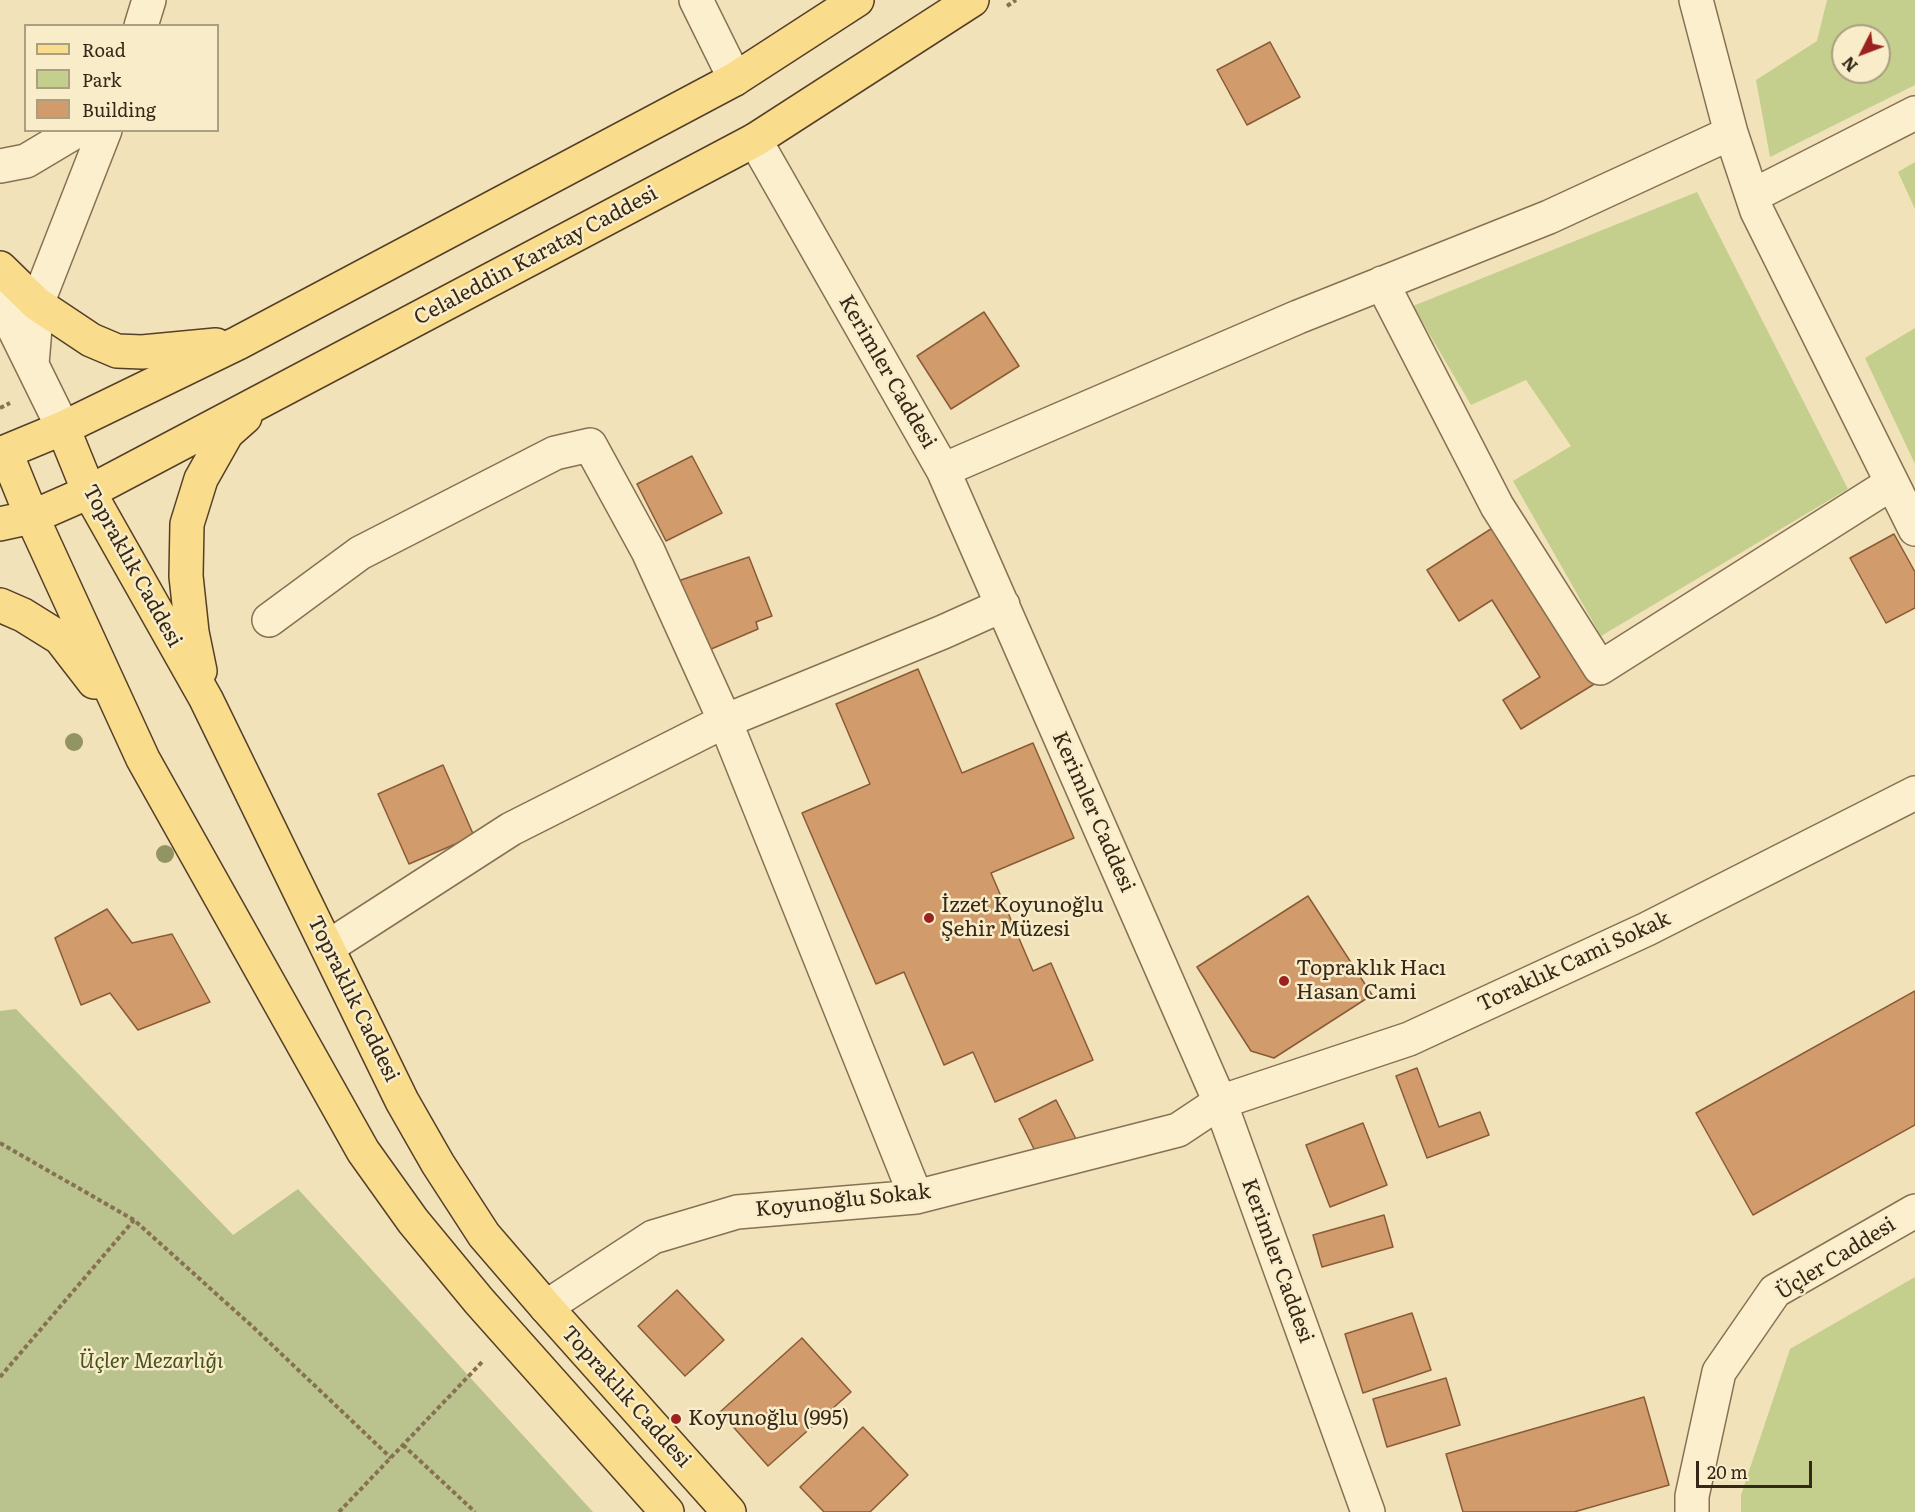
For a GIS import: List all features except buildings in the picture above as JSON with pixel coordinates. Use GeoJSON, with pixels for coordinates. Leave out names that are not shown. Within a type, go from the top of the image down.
{"type":"FeatureCollection","features":[{"type":"Feature","properties":{"kind":"main road"},"geometry":{"type":"LineString","coordinates":[[143,759],[2,448],[63,428],[238,343],[735,79],[857,0]]}},
{"type":"Feature","properties":{"kind":"main road","name":"Celaleddin Karatay Caddesi"},"geometry":{"type":"LineString","coordinates":[[32,517],[89,492],[755,140],[972,0]]}},
{"type":"Feature","properties":{"kind":"main road"},"geometry":{"type":"LineString","coordinates":[[0,267],[37,304],[91,340],[117,351],[142,352],[238,343]]}},
{"type":"Feature","properties":{"kind":"main road"},"geometry":{"type":"LineString","coordinates":[[206,699],[192,632],[186,576],[187,524],[201,478],[227,433],[264,400]]}},
{"type":"Feature","properties":{"kind":"main road","name":"Topraklık Caddesi"},"geometry":{"type":"LineString","coordinates":[[63,428],[89,492],[206,699],[402,1101],[438,1164],[484,1235],[729,1512]]}},
{"type":"Feature","properties":{"kind":"main road"},"geometry":{"type":"LineString","coordinates":[[0,524],[32,517]]}},
{"type":"Feature","properties":{"kind":"main road"},"geometry":{"type":"LineString","coordinates":[[0,605],[23,615],[60,638],[93,680],[143,759],[363,1151],[413,1221],[508,1334],[668,1512]]}},
{"type":"Feature","properties":{"kind":"street"},"geometry":{"type":"LineString","coordinates":[[142,24],[149,0]]}},
{"type":"Feature","properties":{"kind":"street"},"geometry":{"type":"LineString","coordinates":[[696,0],[735,79]]}},
{"type":"Feature","properties":{"kind":"street"},"geometry":{"type":"LineString","coordinates":[[1696,0],[1731,133],[1762,221],[1915,529]]}},
{"type":"Feature","properties":{"kind":"street"},"geometry":{"type":"LineString","coordinates":[[1752,196],[1915,113]]}},
{"type":"Feature","properties":{"kind":"street"},"geometry":{"type":"LineString","coordinates":[[0,166],[26,161],[75,132]]}},
{"type":"Feature","properties":{"kind":"street"},"geometry":{"type":"LineString","coordinates":[[32,364],[37,304],[104,132]]}},
{"type":"Feature","properties":{"kind":"street"},"geometry":{"type":"LineString","coordinates":[[943,470],[1298,317],[1549,217],[1731,133]]}},
{"type":"Feature","properties":{"kind":"street","name":"Kerimler Caddesi"},"geometry":{"type":"LineString","coordinates":[[755,140],[943,470],[1220,1102],[1368,1512]]}},
{"type":"Feature","properties":{"kind":"street"},"geometry":{"type":"LineString","coordinates":[[1382,283],[1497,506],[1600,668],[1669,627],[1892,483]]}},
{"type":"Feature","properties":{"kind":"street"},"geometry":{"type":"LineString","coordinates":[[0,300],[63,428]]}},
{"type":"Feature","properties":{"kind":"street"},"geometry":{"type":"LineString","coordinates":[[269,620],[360,553],[555,453],[590,445],[648,551],[725,721],[916,1197]]}},
{"type":"Feature","properties":{"kind":"street"},"geometry":{"type":"LineString","coordinates":[[327,946],[511,829],[725,721],[944,632],[1003,605]]}},
{"type":"Feature","properties":{"kind":"street","name":"Toraklık Cami Sokak"},"geometry":{"type":"LineString","coordinates":[[1220,1102],[1409,1039],[1647,929],[1915,793]]}},
{"type":"Feature","properties":{"kind":"street","name":"Koyunoğlu Sokak"},"geometry":{"type":"LineString","coordinates":[[546,1307],[652,1238],[736,1212],[916,1197],[1178,1130],[1220,1102]]}},
{"type":"Feature","properties":{"kind":"street","name":"Üçler Caddesi"},"geometry":{"type":"LineString","coordinates":[[1692,1512],[1692,1496],[1719,1372],[1775,1291],[1915,1211]]}},
{"type":"Feature","properties":{"kind":"path"},"geometry":{"type":"LineString","coordinates":[[0,1143],[134,1220],[252,1326],[391,1458]]}},
{"type":"Feature","properties":{"kind":"path"},"geometry":{"type":"LineString","coordinates":[[0,1377],[134,1220]]}},
{"type":"Feature","properties":{"kind":"path"},"geometry":{"type":"LineString","coordinates":[[339,1512],[508,1334]]}},
{"type":"Feature","properties":{"kind":"path"},"geometry":{"type":"LineString","coordinates":[[403,1445],[475,1512]]}},
{"type":"Feature","properties":{"kind":"green space"},"geometry":{"type":"Polygon","coordinates":[[[1827,0],[1915,0],[1915,85],[1770,157],[1756,80],[1817,41],[1827,0]]]}},
{"type":"Feature","properties":{"kind":"green space"},"geometry":{"type":"Polygon","coordinates":[[[1915,162],[1915,209],[1898,172],[1915,162]]]}},
{"type":"Feature","properties":{"kind":"green space"},"geometry":{"type":"Polygon","coordinates":[[[1697,192],[1848,489],[1601,636],[1513,481],[1571,446],[1526,380],[1471,405],[1413,306],[1697,192]]]}},
{"type":"Feature","properties":{"kind":"green space"},"geometry":{"type":"Polygon","coordinates":[[[1915,328],[1915,464],[1865,358],[1915,328]]]}},
{"type":"Feature","properties":{"kind":"green space","name":"Üçler Mezarlığı"},"geometry":{"type":"Polygon","coordinates":[[[16,1009],[233,1235],[298,1189],[593,1512],[0,1512],[0,1011],[16,1009]]]}},
{"type":"Feature","properties":{"kind":"green space"},"geometry":{"type":"Polygon","coordinates":[[[1915,1277],[1915,1512],[1741,1512],[1741,1495],[1790,1349],[1915,1277]]]}},
{"type":"Feature","properties":{"kind":"place","name":"İzzet Koyunoğlu Şehir Müzesi"},"geometry":{"type":"Point","coordinates":[929,918]}},
{"type":"Feature","properties":{"kind":"place","name":"Topraklık Hacı Hasan Cami"},"geometry":{"type":"Point","coordinates":[1284,981]}},
{"type":"Feature","properties":{"kind":"place","name":"Koyunoğlu (995)"},"geometry":{"type":"Point","coordinates":[676,1419]}}]}
